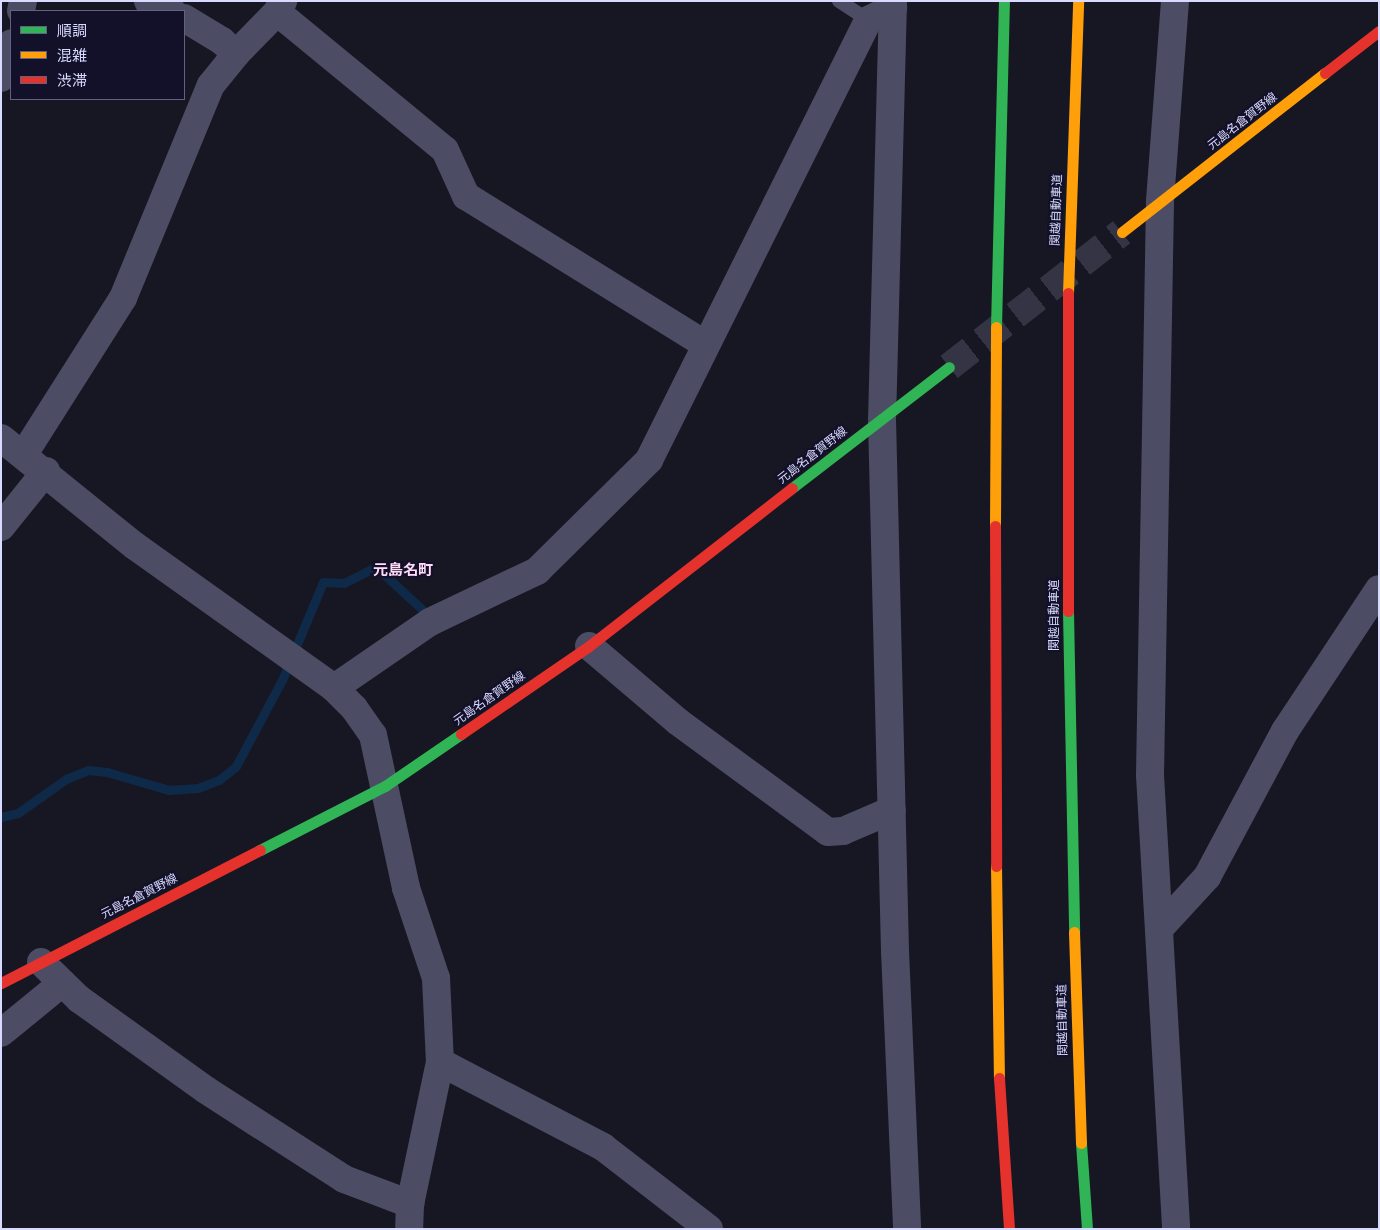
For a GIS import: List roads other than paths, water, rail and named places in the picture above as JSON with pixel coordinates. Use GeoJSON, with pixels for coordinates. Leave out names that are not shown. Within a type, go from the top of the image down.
{"type":"FeatureCollection","features":[{"type":"Feature","properties":{"kind":"main road"},"geometry":{"type":"LineString","coordinates":[[1004,1],[997,241],[992,699],[999,1087],[1009,1229]]}},
{"type":"Feature","properties":{"kind":"main road","name":"関越自動車道"},"geometry":{"type":"LineString","coordinates":[[1078,1],[1068,245],[1068,693],[1078,1101],[1087,1229]]}},
{"type":"Feature","properties":{"kind":"main road","name":"元島名倉賀野線"},"geometry":{"type":"LineString","coordinates":[[1122,232],[1379,31]]}},
{"type":"Feature","properties":{"kind":"main road","name":"元島名倉賀野線"},"geometry":{"type":"LineString","coordinates":[[1,983],[385,786],[589,646],[949,367]]}},
{"type":"Feature","properties":{"kind":"street"},"geometry":{"type":"LineString","coordinates":[[148,1],[170,10]]}},
{"type":"Feature","properties":{"kind":"street"},"geometry":{"type":"LineString","coordinates":[[1175,1],[1160,202],[1150,775],[1176,1229]]}},
{"type":"Feature","properties":{"kind":"street"},"geometry":{"type":"LineString","coordinates":[[334,688],[430,622],[537,571],[649,460],[705,344],[868,20],[893,4]]}},
{"type":"Feature","properties":{"kind":"street"},"geometry":{"type":"LineString","coordinates":[[893,4],[882,419],[892,810],[907,1229]]}},
{"type":"Feature","properties":{"kind":"street"},"geometry":{"type":"LineString","coordinates":[[24,454],[123,298],[211,86],[236,54],[280,7],[446,150],[466,196],[705,344]]}},
{"type":"Feature","properties":{"kind":"street"},"geometry":{"type":"LineString","coordinates":[[185,19],[222,41],[236,54]]}},
{"type":"Feature","properties":{"kind":"street"},"geometry":{"type":"LineString","coordinates":[[1,78],[10,46]]}},
{"type":"Feature","properties":{"kind":"street"},"geometry":{"type":"LineString","coordinates":[[1,438],[46,471],[135,546],[334,688],[354,708],[373,735],[406,888],[436,978],[440,1062],[409,1216],[344,1179],[206,1090],[79,999],[40,962]]}},
{"type":"Feature","properties":{"kind":"street"},"geometry":{"type":"LineString","coordinates":[[1,527],[46,471]]}},
{"type":"Feature","properties":{"kind":"street"},"geometry":{"type":"LineString","coordinates":[[1159,928],[1207,877],[1285,732],[1377,596]]}},
{"type":"Feature","properties":{"kind":"street"},"geometry":{"type":"LineString","coordinates":[[589,646],[677,721],[828,832],[843,831],[892,810]]}},
{"type":"Feature","properties":{"kind":"street"},"geometry":{"type":"LineString","coordinates":[[1,1033],[62,983]]}},
{"type":"Feature","properties":{"kind":"street"},"geometry":{"type":"LineString","coordinates":[[440,1062],[603,1147],[709,1229]]}},
{"type":"Feature","properties":{"kind":"lane"},"geometry":{"type":"LineString","coordinates":[[838,1],[868,20]]}},
{"type":"Feature","properties":{"kind":"waterway"},"geometry":{"type":"LineString","coordinates":[[1,817],[18,813],[66,779],[88,770],[107,772],[169,790],[198,788],[219,780],[236,766],[282,680],[323,582],[344,583],[376,567],[426,613],[432,610]]}},
{"type":"Feature","properties":{"kind":"tunnel"},"geometry":{"type":"LineString","coordinates":[[949,367],[1122,232]]}},
{"type":"Feature","properties":{"kind":"district","name":"元島名町"},"geometry":{"type":"Point","coordinates":[403,570]}}]}
